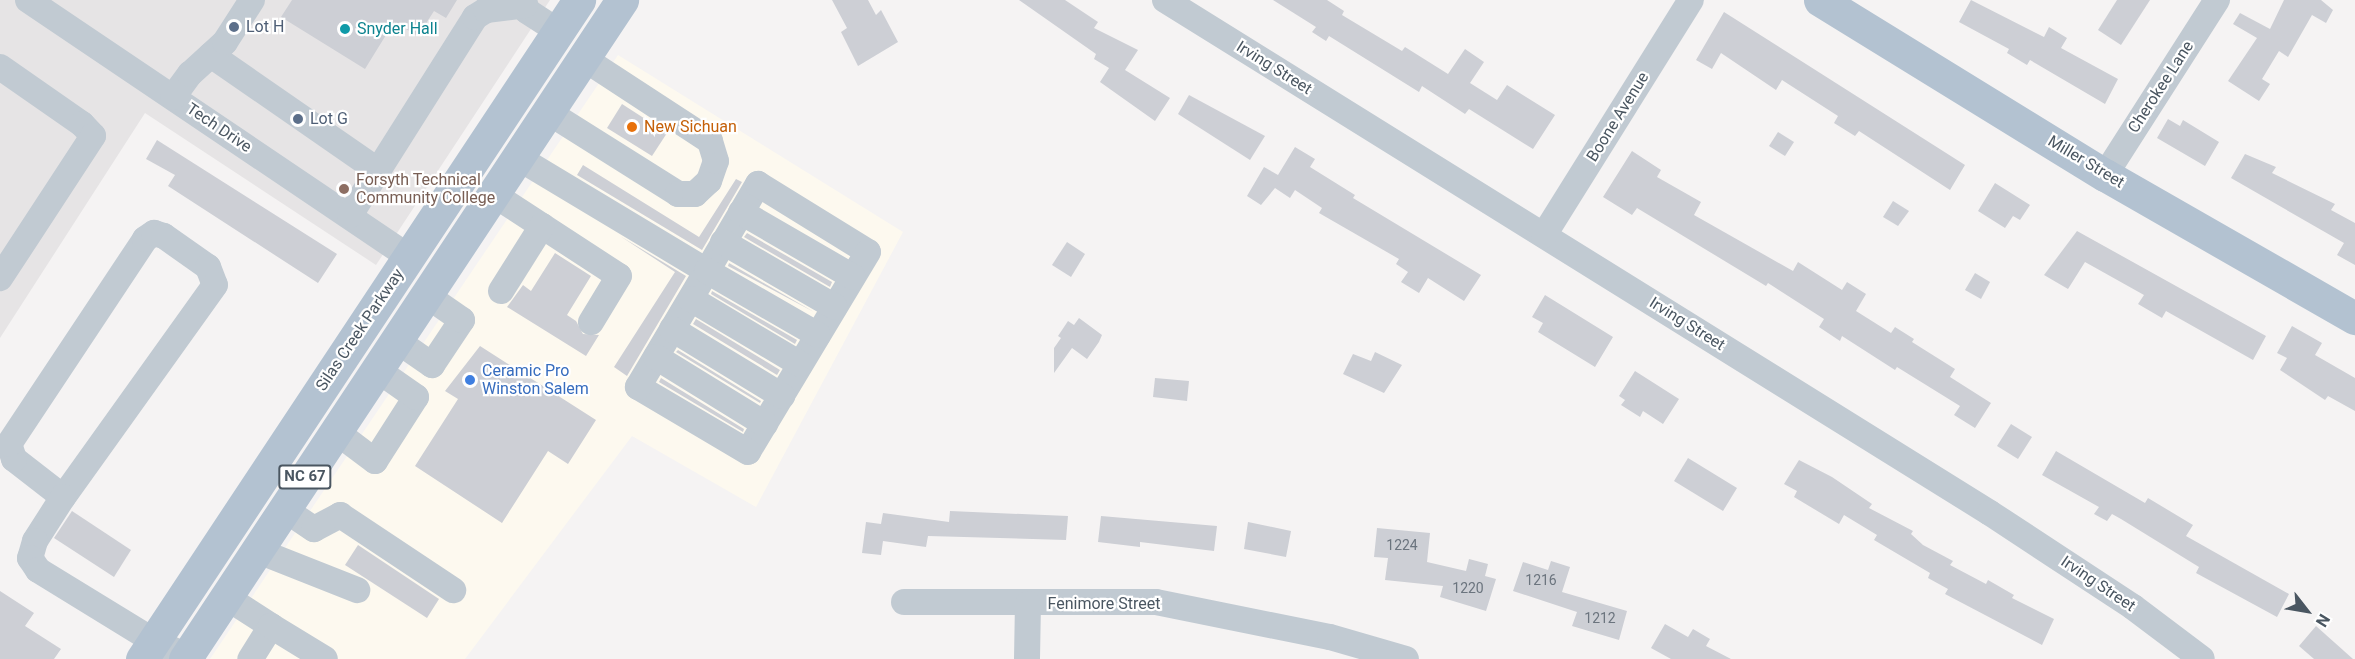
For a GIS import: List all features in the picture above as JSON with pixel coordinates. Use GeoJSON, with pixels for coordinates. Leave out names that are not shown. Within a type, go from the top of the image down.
{"type":"FeatureCollection","features":[{"type":"Feature","properties":{"kind":"main road","name":"Silas Creek Parkway"},"geometry":{"type":"LineString","coordinates":[[148,650],[579,0]]}},
{"type":"Feature","properties":{"kind":"main road","name":"NC 67"},"geometry":{"type":"LineString","coordinates":[[188,658],[256,550],[622,0]]}},
{"type":"Feature","properties":{"kind":"main road","name":"Miller Street"},"geometry":{"type":"LineString","coordinates":[[1820,0],[2105,175],[2355,318]]}},
{"type":"Feature","properties":{"kind":"main road"},"geometry":{"type":"LineString","coordinates":[[290,500],[300,459],[421,275],[409,256]]}},
{"type":"Feature","properties":{"kind":"street","name":"Tech Drive"},"geometry":{"type":"LineString","coordinates":[[28,0],[409,256]]}},
{"type":"Feature","properties":{"kind":"street"},"geometry":{"type":"LineString","coordinates":[[173,97],[190,74],[225,42],[252,0]]}},
{"type":"Feature","properties":{"kind":"street","name":"Irving Street"},"geometry":{"type":"LineString","coordinates":[[1165,0],[1990,513],[2133,607],[2202,659]]}},
{"type":"Feature","properties":{"kind":"street","name":"Boone Avenue"},"geometry":{"type":"LineString","coordinates":[[1544,235],[1692,0]]}},
{"type":"Feature","properties":{"kind":"street","name":"Cherokee Lane"},"geometry":{"type":"LineString","coordinates":[[2105,175],[2217,0]]}},
{"type":"Feature","properties":{"kind":"street"},"geometry":{"type":"LineString","coordinates":[[350,215],[475,17],[486,10],[524,3],[527,10],[558,31]]}},
{"type":"Feature","properties":{"kind":"street"},"geometry":{"type":"LineString","coordinates":[[211,54],[377,170]]}},
{"type":"Feature","properties":{"kind":"street"},"geometry":{"type":"LineString","coordinates":[[548,112],[678,194],[695,194],[709,181],[716,161],[710,141],[583,58]]}},
{"type":"Feature","properties":{"kind":"street"},"geometry":{"type":"LineString","coordinates":[[0,67],[82,124],[93,136],[0,278]]}},
{"type":"Feature","properties":{"kind":"street"},"geometry":{"type":"LineString","coordinates":[[517,157],[818,335]]}},
{"type":"Feature","properties":{"kind":"street"},"geometry":{"type":"LineString","coordinates":[[758,184],[868,252],[747,452],[638,387],[707,271],[758,184]]}},
{"type":"Feature","properties":{"kind":"street"},"geometry":{"type":"LineString","coordinates":[[493,194],[619,276],[591,322]]}},
{"type":"Feature","properties":{"kind":"street"},"geometry":{"type":"LineString","coordinates":[[501,291],[542,226]]}},
{"type":"Feature","properties":{"kind":"street"},"geometry":{"type":"LineString","coordinates":[[63,497],[14,459],[9,444],[145,239],[154,233],[165,236],[208,267],[215,285],[63,497],[35,541],[30,558],[38,570],[148,650],[188,658]]}},
{"type":"Feature","properties":{"kind":"street"},"geometry":{"type":"LineString","coordinates":[[723,242],[835,307]]}},
{"type":"Feature","properties":{"kind":"street"},"geometry":{"type":"LineString","coordinates":[[396,340],[432,364],[462,320],[426,295]]}},
{"type":"Feature","properties":{"kind":"street"},"geometry":{"type":"LineString","coordinates":[[691,299],[800,364]]}},
{"type":"Feature","properties":{"kind":"street"},"geometry":{"type":"LineString","coordinates":[[672,329],[782,396]]}},
{"type":"Feature","properties":{"kind":"street"},"geometry":{"type":"LineString","coordinates":[[656,357],[765,424]]}},
{"type":"Feature","properties":{"kind":"street"},"geometry":{"type":"LineString","coordinates":[[335,431],[375,461],[416,397],[376,369]]}},
{"type":"Feature","properties":{"kind":"street"},"geometry":{"type":"LineString","coordinates":[[290,500],[314,529],[340,515],[453,590]]}},
{"type":"Feature","properties":{"kind":"street"},"geometry":{"type":"LineString","coordinates":[[256,550],[357,590]]}},
{"type":"Feature","properties":{"kind":"street"},"geometry":{"type":"LineString","coordinates":[[226,597],[325,659]]}},
{"type":"Feature","properties":{"kind":"street","name":"Fenimore Street"},"geometry":{"type":"LineString","coordinates":[[904,602],[1028,604],[1156,602],[1330,636],[1406,659]]}},
{"type":"Feature","properties":{"kind":"street"},"geometry":{"type":"LineString","coordinates":[[1027,659],[1028,604]]}},
{"type":"Feature","properties":{"kind":"street"},"geometry":{"type":"LineString","coordinates":[[250,659],[271,626]]}},
{"type":"Feature","properties":{"kind":"shaded area","name":"Forsyth Technical Community College"},"geometry":{"type":"Polygon","coordinates":[[[0,0],[550,0],[376,265],[145,113],[0,338],[0,0]]]}},
{"type":"Feature","properties":{"kind":"shaded area"},"geometry":{"type":"Polygon","coordinates":[[[618,55],[903,232],[756,507],[632,436],[465,659],[210,659],[618,55]]]}},
{"type":"Feature","properties":{"kind":"building","name":"Snyder Hall"},"geometry":{"type":"Polygon","coordinates":[[[292,0],[457,0],[446,18],[434,11],[418,36],[394,22],[365,69],[281,17],[292,0]]]}},
{"type":"Feature","properties":{"kind":"building"},"geometry":{"type":"Polygon","coordinates":[[[832,0],[868,0],[876,15],[881,10],[898,42],[858,66],[841,32],[847,28],[832,0]]]}},
{"type":"Feature","properties":{"kind":"building"},"geometry":{"type":"Polygon","coordinates":[[[1019,0],[1065,0],[1098,22],[1094,28],[1138,50],[1125,70],[1170,98],[1155,121],[1100,82],[1109,68],[1094,59],[1096,54],[1019,0]]]}},
{"type":"Feature","properties":{"kind":"building"},"geometry":{"type":"Polygon","coordinates":[[[1273,0],[1327,0],[1344,11],[1342,15],[1402,51],[1405,47],[1448,74],[1465,49],[1484,62],[1470,83],[1497,100],[1507,85],[1555,115],[1533,149],[1469,109],[1465,114],[1422,86],[1419,92],[1329,36],[1326,41],[1312,32],[1316,27],[1273,0]]]}},
{"type":"Feature","properties":{"kind":"building"},"geometry":{"type":"Polygon","coordinates":[[[1971,0],[2044,37],[2049,27],[2067,38],[2061,48],[2118,79],[2105,104],[2030,60],[2027,65],[2007,53],[2009,49],[1959,22],[1971,0]]]}},
{"type":"Feature","properties":{"kind":"building"},"geometry":{"type":"Polygon","coordinates":[[[2117,0],[2150,0],[2121,45],[2098,30],[2117,0]]]}},
{"type":"Feature","properties":{"kind":"building"},"geometry":{"type":"Polygon","coordinates":[[[2284,0],[2321,0],[2333,10],[2326,23],[2312,15],[2288,57],[2279,51],[2262,79],[2270,84],[2259,101],[2228,81],[2257,38],[2233,24],[2240,13],[2270,29],[2284,0]]]}},
{"type":"Feature","properties":{"kind":"building"},"geometry":{"type":"Polygon","coordinates":[[[1724,12],[1965,165],[1950,190],[1859,131],[1855,136],[1834,123],[1838,116],[1782,80],[1776,90],[1721,53],[1712,69],[1696,60],[1724,12]]]}},
{"type":"Feature","properties":{"kind":"building"},"geometry":{"type":"Polygon","coordinates":[[[1189,95],[1265,136],[1250,160],[1178,114],[1189,95]]]}},
{"type":"Feature","properties":{"kind":"building"},"geometry":{"type":"Polygon","coordinates":[[[622,104],[667,133],[652,156],[607,128],[622,104]]]}},
{"type":"Feature","properties":{"kind":"building"},"geometry":{"type":"Polygon","coordinates":[[[2168,119],[2180,126],[2183,120],[2219,142],[2205,166],[2157,138],[2168,119]]]}},
{"type":"Feature","properties":{"kind":"building"},"geometry":{"type":"Polygon","coordinates":[[[1778,132],[1794,142],[1785,156],[1769,146],[1778,132]]]}},
{"type":"Feature","properties":{"kind":"building"},"geometry":{"type":"Polygon","coordinates":[[[157,140],[337,254],[318,283],[168,186],[175,175],[146,159],[157,140]]]}},
{"type":"Feature","properties":{"kind":"building"},"geometry":{"type":"Polygon","coordinates":[[[1295,147],[1315,159],[1310,167],[1355,195],[1353,198],[1481,275],[1464,301],[1428,278],[1419,293],[1401,282],[1408,272],[1396,264],[1399,259],[1319,213],[1322,208],[1295,190],[1290,198],[1275,188],[1261,205],[1247,196],[1264,167],[1278,175],[1295,147]]]}},
{"type":"Feature","properties":{"kind":"building"},"geometry":{"type":"Polygon","coordinates":[[[1632,151],[1661,170],[1657,177],[1701,202],[1694,215],[1793,271],[1798,262],[1842,290],[1847,282],[1866,294],[1856,311],[1891,333],[1895,327],[1914,339],[1912,342],[1955,369],[1950,377],[1991,403],[1975,428],[1954,415],[1960,406],[1897,367],[1895,370],[1842,336],[1840,341],[1819,327],[1824,319],[1768,283],[1766,286],[1637,208],[1632,215],[1603,197],[1632,151]]]}},
{"type":"Feature","properties":{"kind":"building"},"geometry":{"type":"Polygon","coordinates":[[[2245,154],[2276,167],[2272,173],[2335,204],[2331,210],[2355,223],[2355,265],[2337,255],[2344,243],[2231,178],[2245,154]]]}},
{"type":"Feature","properties":{"kind":"building"},"geometry":{"type":"Polygon","coordinates":[[[583,165],[699,237],[736,179],[742,182],[702,250],[577,175],[583,165]]]}},
{"type":"Feature","properties":{"kind":"building"},"geometry":{"type":"Polygon","coordinates":[[[1995,183],[2030,205],[2020,220],[2013,216],[2005,228],[1978,211],[1995,183]]]}},
{"type":"Feature","properties":{"kind":"building"},"geometry":{"type":"Polygon","coordinates":[[[1893,201],[1909,211],[1898,226],[1883,217],[1893,201]]]}},
{"type":"Feature","properties":{"kind":"building"},"geometry":{"type":"Polygon","coordinates":[[[2077,231],[2266,336],[2253,360],[2166,311],[2162,318],[2138,304],[2144,295],[2085,262],[2068,289],[2044,275],[2077,231]]]}},
{"type":"Feature","properties":{"kind":"building"},"geometry":{"type":"Polygon","coordinates":[[[747,233],[832,282],[830,287],[744,237],[747,233]]]}},
{"type":"Feature","properties":{"kind":"building"},"geometry":{"type":"Polygon","coordinates":[[[620,236],[686,276],[627,376],[614,367],[675,272],[620,236]]]}},
{"type":"Feature","properties":{"kind":"building"},"geometry":{"type":"Polygon","coordinates":[[[1067,242],[1085,254],[1071,277],[1052,265],[1067,242]]]}},
{"type":"Feature","properties":{"kind":"building"},"geometry":{"type":"Polygon","coordinates":[[[555,253],[591,276],[567,315],[576,321],[583,334],[599,335],[586,356],[507,307],[523,285],[531,291],[555,253]]]}},
{"type":"Feature","properties":{"kind":"building"},"geometry":{"type":"Polygon","coordinates":[[[729,263],[814,312],[728,266],[729,263]]]}},
{"type":"Feature","properties":{"kind":"building"},"geometry":{"type":"Polygon","coordinates":[[[1975,273],[1990,282],[1981,299],[1965,290],[1975,273]]]}},
{"type":"Feature","properties":{"kind":"building"},"geometry":{"type":"Polygon","coordinates":[[[712,291],[797,340],[795,344],[711,294],[712,291]]]}},
{"type":"Feature","properties":{"kind":"building"},"geometry":{"type":"Polygon","coordinates":[[[1545,295],[1613,337],[1595,367],[1538,332],[1543,323],[1532,317],[1545,295]]]}},
{"type":"Feature","properties":{"kind":"building"},"geometry":{"type":"Polygon","coordinates":[[[1079,318],[1102,335],[1099,342],[1087,359],[1072,348],[1054,373],[1054,348],[1061,338],[1058,336],[1068,321],[1074,325],[1079,318]]]}},
{"type":"Feature","properties":{"kind":"building"},"geometry":{"type":"Polygon","coordinates":[[[696,319],[780,370],[777,375],[693,324],[696,319]]]}},
{"type":"Feature","properties":{"kind":"building"},"geometry":{"type":"Polygon","coordinates":[[[2292,326],[2322,343],[2315,355],[2355,378],[2355,411],[2328,396],[2325,400],[2280,370],[2287,358],[2277,353],[2292,326]]]}},
{"type":"Feature","properties":{"kind":"building"},"geometry":{"type":"Polygon","coordinates":[[[480,346],[596,420],[568,464],[548,451],[502,523],[415,466],[458,399],[445,391],[480,346]]]}},
{"type":"Feature","properties":{"kind":"building"},"geometry":{"type":"Polygon","coordinates":[[[678,350],[761,401],[760,403],[676,352],[678,350]]]}},
{"type":"Feature","properties":{"kind":"building"},"geometry":{"type":"Polygon","coordinates":[[[1375,352],[1402,365],[1384,393],[1343,374],[1353,354],[1371,361],[1375,352]]]}},
{"type":"Feature","properties":{"kind":"building"},"geometry":{"type":"Polygon","coordinates":[[[1635,371],[1679,399],[1663,424],[1643,411],[1640,417],[1621,405],[1625,400],[1619,396],[1635,371]]]}},
{"type":"Feature","properties":{"kind":"building"},"geometry":{"type":"Polygon","coordinates":[[[661,378],[744,429],[743,432],[659,382],[661,378]]]}},
{"type":"Feature","properties":{"kind":"building"},"geometry":{"type":"Polygon","coordinates":[[[1155,378],[1189,381],[1187,401],[1153,397],[1155,378]]]}},
{"type":"Feature","properties":{"kind":"building"},"geometry":{"type":"Polygon","coordinates":[[[2011,424],[2032,437],[2018,459],[1997,446],[2011,424]]]}},
{"type":"Feature","properties":{"kind":"building"},"geometry":{"type":"Polygon","coordinates":[[[2056,451],[2145,503],[2148,498],[2193,525],[2186,536],[2289,594],[2277,617],[2196,573],[2199,567],[2121,519],[2112,514],[2107,521],[2094,514],[2099,507],[2042,475],[2056,451]]]}},
{"type":"Feature","properties":{"kind":"building"},"geometry":{"type":"Polygon","coordinates":[[[1688,458],[1737,488],[1723,511],[1674,481],[1688,458]]]}},
{"type":"Feature","properties":{"kind":"building"},"geometry":{"type":"Polygon","coordinates":[[[1799,460],[1832,477],[1872,504],[1869,508],[1913,531],[1911,534],[1923,545],[1953,561],[1950,565],[1986,584],[1988,580],[2014,595],[2012,598],[2054,619],[2042,645],[1945,594],[1948,589],[1928,578],[1930,573],[1874,540],[1877,535],[1844,515],[1839,524],[1794,497],[1797,491],[1784,484],[1799,460]]]}},
{"type":"Feature","properties":{"kind":"building"},"geometry":{"type":"Polygon","coordinates":[[[72,511],[131,550],[114,577],[54,538],[72,511]]]}},
{"type":"Feature","properties":{"kind":"building"},"geometry":{"type":"Polygon","coordinates":[[[950,511],[1068,516],[1066,540],[928,536],[926,547],[883,541],[881,555],[862,553],[866,522],[881,524],[883,513],[949,522],[950,511]]]}},
{"type":"Feature","properties":{"kind":"building"},"geometry":{"type":"Polygon","coordinates":[[[1101,516],[1217,526],[1214,551],[1140,542],[1140,547],[1098,542],[1101,516]]]}},
{"type":"Feature","properties":{"kind":"building"},"geometry":{"type":"Polygon","coordinates":[[[1248,522],[1291,531],[1286,557],[1244,549],[1248,522]]]}},
{"type":"Feature","properties":{"kind":"building"},"geometry":{"type":"Polygon","coordinates":[[[1377,528],[1430,533],[1427,562],[1466,571],[1469,559],[1488,564],[1485,576],[1496,579],[1486,611],[1440,597],[1443,586],[1385,580],[1388,558],[1374,557],[1377,528]]]}},
{"type":"Feature","properties":{"kind":"building"},"geometry":{"type":"Polygon","coordinates":[[[358,545],[439,599],[427,618],[345,565],[358,545]]]}},
{"type":"Feature","properties":{"kind":"building"},"geometry":{"type":"Polygon","coordinates":[[[1551,561],[1570,567],[1562,592],[1627,611],[1619,640],[1572,626],[1577,612],[1513,591],[1523,562],[1548,570],[1551,561]]]}},
{"type":"Feature","properties":{"kind":"building"},"geometry":{"type":"Polygon","coordinates":[[[0,591],[34,613],[25,626],[61,649],[54,659],[0,659],[0,591]]]}},
{"type":"Feature","properties":{"kind":"building"},"geometry":{"type":"Polygon","coordinates":[[[1665,624],[1688,637],[1693,629],[1710,639],[1706,646],[1731,659],[1671,659],[1651,648],[1665,624]]]}},
{"type":"Feature","properties":{"kind":"building"},"geometry":{"type":"Polygon","coordinates":[[[2316,626],[2353,659],[2314,659],[2299,646],[2316,626]]]}},
{"type":"Feature","properties":{"kind":"place","name":"Lot H"},"geometry":{"type":"Point","coordinates":[234,27]}},
{"type":"Feature","properties":{"kind":"place","name":"Snyder Hall"},"geometry":{"type":"Point","coordinates":[345,29]}},
{"type":"Feature","properties":{"kind":"place","name":"Lot G"},"geometry":{"type":"Point","coordinates":[298,119]}},
{"type":"Feature","properties":{"kind":"place","name":"New Sichuan"},"geometry":{"type":"Point","coordinates":[632,127]}},
{"type":"Feature","properties":{"kind":"place","name":"Forsyth Technical Community College"},"geometry":{"type":"Point","coordinates":[344,189]}},
{"type":"Feature","properties":{"kind":"place","name":"Ceramic Pro Winston Salem"},"geometry":{"type":"Point","coordinates":[470,380]}}]}
